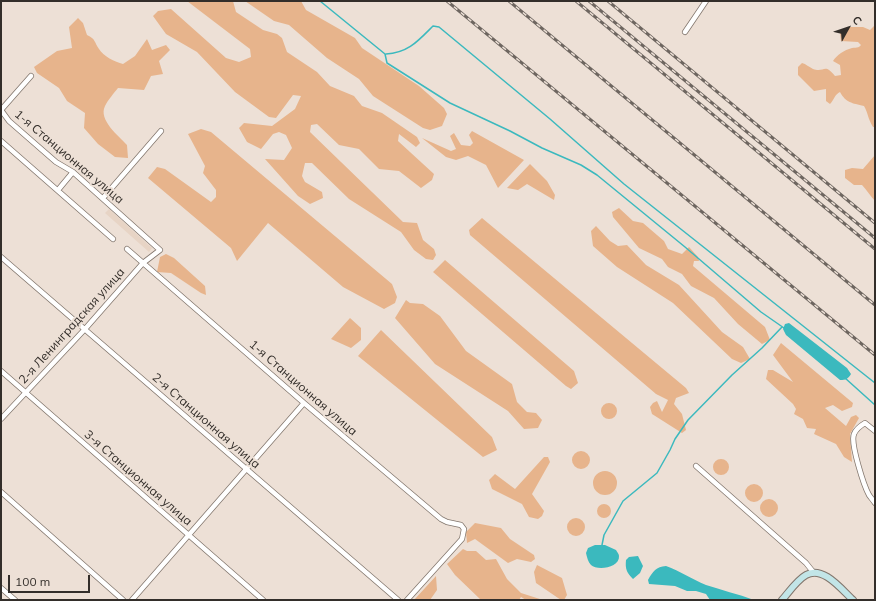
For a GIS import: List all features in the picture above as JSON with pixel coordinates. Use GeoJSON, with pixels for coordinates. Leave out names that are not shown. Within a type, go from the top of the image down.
{"type":"FeatureCollection","features":[{"type":"Feature","properties":{"kind":"street"},"geometry":{"type":"LineString","coordinates":[[685,32],[706,1]]}},
{"type":"Feature","properties":{"kind":"street"},"geometry":{"type":"LineString","coordinates":[[1,110],[31,76]]}},
{"type":"Feature","properties":{"kind":"street","name":"1-я Станционная улица"},"geometry":{"type":"LineString","coordinates":[[1,110],[9,121],[56,162],[74,172],[160,250]]}},
{"type":"Feature","properties":{"kind":"street"},"geometry":{"type":"LineString","coordinates":[[103,198],[161,131]]}},
{"type":"Feature","properties":{"kind":"street"},"geometry":{"type":"LineString","coordinates":[[1,141],[113,239]]}},
{"type":"Feature","properties":{"kind":"street"},"geometry":{"type":"LineString","coordinates":[[58,190],[74,172]]}},
{"type":"Feature","properties":{"kind":"street","name":"1-я Станционная улица"},"geometry":{"type":"LineString","coordinates":[[127,250],[441,519],[461,525],[464,529],[462,538],[407,600]]}},
{"type":"Feature","properties":{"kind":"street","name":"2-я Ленинградская улица"},"geometry":{"type":"LineString","coordinates":[[1,419],[143,263],[160,250]]}},
{"type":"Feature","properties":{"kind":"street","name":"2-я Станционная улица"},"geometry":{"type":"LineString","coordinates":[[1,257],[398,600]]}},
{"type":"Feature","properties":{"kind":"street","name":"3-я Станционная улица"},"geometry":{"type":"LineString","coordinates":[[1,371],[263,600]]}},
{"type":"Feature","properties":{"kind":"street"},"geometry":{"type":"LineString","coordinates":[[132,600],[304,403]]}},
{"type":"Feature","properties":{"kind":"street"},"geometry":{"type":"LineString","coordinates":[[875,431],[865,423],[859,426],[854,434],[853,440],[858,465],[869,495],[875,503]]}},
{"type":"Feature","properties":{"kind":"street"},"geometry":{"type":"LineString","coordinates":[[696,466],[806,563],[814,573]]}},
{"type":"Feature","properties":{"kind":"street"},"geometry":{"type":"LineString","coordinates":[[1,492],[123,600]]}},
{"type":"Feature","properties":{"kind":"street"},"geometry":{"type":"LineString","coordinates":[[782,600],[802,578],[807,574],[814,573],[826,576],[853,600]]}},
{"type":"Feature","properties":{"kind":"street"},"geometry":{"type":"LineString","coordinates":[[1,588],[15,600]]}},
{"type":"Feature","properties":{"kind":"shaded area"},"geometry":{"type":"Polygon","coordinates":[[[187,1],[233,1],[236,12],[263,30],[277,34],[282,38],[287,52],[317,72],[330,86],[354,96],[362,106],[382,113],[417,137],[420,143],[416,147],[399,134],[398,141],[434,174],[432,180],[421,188],[399,171],[379,169],[359,149],[339,145],[317,124],[311,125],[310,132],[403,222],[417,223],[423,240],[434,249],[436,255],[433,260],[426,259],[414,250],[401,232],[349,199],[312,163],[305,163],[302,176],[305,182],[322,192],[323,198],[310,204],[298,196],[265,159],[284,160],[292,148],[286,135],[279,132],[273,134],[261,149],[247,142],[239,128],[244,123],[272,126],[295,109],[301,96],[293,95],[276,118],[269,117],[235,92],[197,52],[166,34],[153,16],[158,11],[171,9],[226,58],[239,62],[251,57],[250,49],[187,1]]]}},
{"type":"Feature","properties":{"kind":"shaded area"},"geometry":{"type":"Polygon","coordinates":[[[245,1],[301,1],[306,10],[355,38],[362,48],[419,86],[444,108],[447,114],[442,126],[430,130],[423,128],[373,96],[359,79],[327,58],[289,25],[274,21],[245,1]]]}},
{"type":"Feature","properties":{"kind":"shaded area"},"geometry":{"type":"Polygon","coordinates":[[[78,18],[83,23],[87,35],[93,39],[101,52],[120,63],[123,64],[135,56],[147,39],[152,50],[166,45],[170,50],[159,61],[163,74],[151,76],[144,90],[118,88],[105,106],[104,117],[110,127],[127,145],[128,158],[115,157],[98,144],[84,128],[85,113],[67,101],[59,88],[37,73],[34,67],[57,51],[72,48],[69,27],[78,18]]]}},
{"type":"Feature","properties":{"kind":"shaded area"},"geometry":{"type":"Polygon","coordinates":[[[875,25],[875,127],[873,127],[864,106],[847,100],[840,92],[830,104],[826,101],[826,89],[814,91],[798,75],[798,67],[802,63],[813,69],[829,70],[835,76],[841,75],[840,65],[833,61],[844,51],[861,45],[858,42],[841,41],[840,33],[847,27],[863,27],[870,30],[875,25]]]}},
{"type":"Feature","properties":{"kind":"shaded area"},"geometry":{"type":"Polygon","coordinates":[[[201,129],[211,132],[392,284],[397,297],[395,303],[384,309],[343,287],[268,223],[237,261],[231,248],[148,178],[157,167],[165,169],[211,202],[216,197],[216,190],[203,173],[205,166],[188,134],[201,129]]]}},
{"type":"Feature","properties":{"kind":"shaded area"},"geometry":{"type":"Polygon","coordinates":[[[472,131],[524,160],[498,188],[486,165],[468,156],[456,160],[446,157],[422,138],[451,151],[456,149],[450,136],[454,133],[461,145],[470,146],[473,143],[469,135],[472,131]]]}},
{"type":"Feature","properties":{"kind":"shaded area"},"geometry":{"type":"Polygon","coordinates":[[[875,155],[875,201],[862,185],[854,185],[845,178],[845,170],[852,168],[863,169],[875,155]]]}},
{"type":"Feature","properties":{"kind":"shaded area"},"geometry":{"type":"Polygon","coordinates":[[[530,164],[547,181],[555,195],[554,200],[527,184],[518,190],[507,188],[530,164]]]}},
{"type":"Feature","properties":{"kind":"shaded area"},"geometry":{"type":"Polygon","coordinates":[[[619,208],[633,221],[643,223],[664,241],[668,249],[682,254],[689,247],[698,257],[699,261],[694,261],[693,266],[765,327],[770,340],[762,344],[738,324],[714,298],[691,286],[682,274],[668,267],[662,259],[639,248],[613,217],[612,212],[619,208]]]}},
{"type":"Feature","properties":{"kind":"shaded area"},"geometry":{"type":"Polygon","coordinates":[[[109,209],[152,248],[149,252],[105,213],[109,209]]]}},
{"type":"Feature","properties":{"kind":"shaded area"},"geometry":{"type":"Polygon","coordinates":[[[482,218],[686,388],[689,393],[676,398],[674,404],[682,414],[686,430],[682,433],[652,414],[650,407],[653,403],[657,401],[662,412],[668,400],[656,394],[470,235],[469,230],[482,218]]]}},
{"type":"Feature","properties":{"kind":"shaded area"},"geometry":{"type":"Polygon","coordinates":[[[596,226],[610,241],[618,246],[627,245],[646,265],[679,285],[722,332],[743,347],[750,359],[741,363],[732,359],[673,303],[617,267],[593,246],[591,231],[596,226]]]}},
{"type":"Feature","properties":{"kind":"shaded area"},"geometry":{"type":"Polygon","coordinates":[[[166,254],[174,258],[205,286],[206,295],[171,273],[157,272],[160,257],[166,254]]]}},
{"type":"Feature","properties":{"kind":"shaded area"},"geometry":{"type":"Polygon","coordinates":[[[445,260],[574,371],[578,383],[571,389],[566,386],[433,272],[445,260]]]}},
{"type":"Feature","properties":{"kind":"shaded area"},"geometry":{"type":"Polygon","coordinates":[[[406,300],[410,303],[423,304],[440,316],[466,351],[512,384],[517,402],[527,412],[536,413],[542,420],[538,428],[524,429],[508,411],[435,364],[395,318],[406,300]]]}},
{"type":"Feature","properties":{"kind":"shaded area"},"geometry":{"type":"Polygon","coordinates":[[[350,318],[361,328],[361,340],[351,348],[331,339],[350,318]]]}},
{"type":"Feature","properties":{"kind":"shaded area"},"geometry":{"type":"Polygon","coordinates":[[[381,330],[492,437],[497,450],[483,457],[358,356],[381,330]]]}},
{"type":"Feature","properties":{"kind":"shaded area"},"geometry":{"type":"Polygon","coordinates":[[[781,343],[853,403],[852,407],[842,411],[833,405],[825,408],[846,426],[851,417],[856,415],[859,418],[850,434],[852,462],[844,457],[836,444],[814,434],[816,429],[807,428],[803,419],[794,414],[796,409],[793,404],[766,379],[768,370],[773,370],[793,382],[773,355],[781,343]]]}},
{"type":"Feature","properties":{"kind":"shaded area"},"geometry":{"type":"Polygon","coordinates":[[[606,403],[612,403],[617,408],[615,417],[612,419],[606,419],[601,414],[601,408],[606,403]]]}},
{"type":"Feature","properties":{"kind":"shaded area"},"geometry":{"type":"Polygon","coordinates":[[[581,451],[587,454],[590,460],[587,466],[581,469],[575,466],[572,460],[575,454],[581,451]]]}},
{"type":"Feature","properties":{"kind":"shaded area"},"geometry":{"type":"Polygon","coordinates":[[[544,457],[548,457],[550,462],[532,494],[544,511],[542,516],[538,519],[529,517],[522,504],[492,489],[489,480],[495,474],[515,489],[544,457]]]}},
{"type":"Feature","properties":{"kind":"shaded area"},"geometry":{"type":"Polygon","coordinates":[[[721,459],[727,461],[729,467],[727,473],[721,475],[715,473],[713,467],[715,461],[721,459]]]}},
{"type":"Feature","properties":{"kind":"shaded area"},"geometry":{"type":"Polygon","coordinates":[[[605,471],[610,472],[616,478],[616,488],[610,494],[605,495],[600,494],[594,488],[593,483],[594,478],[600,472],[605,471]]]}},
{"type":"Feature","properties":{"kind":"shaded area"},"geometry":{"type":"Polygon","coordinates":[[[750,484],[758,484],[763,489],[761,500],[758,502],[750,502],[745,497],[745,489],[750,484]]]}},
{"type":"Feature","properties":{"kind":"shaded area"},"geometry":{"type":"Polygon","coordinates":[[[769,499],[775,502],[778,508],[775,514],[769,517],[763,514],[760,508],[763,502],[769,499]]]}},
{"type":"Feature","properties":{"kind":"shaded area"},"geometry":{"type":"Polygon","coordinates":[[[601,504],[607,504],[611,508],[611,514],[607,518],[601,518],[597,514],[597,508],[601,504]]]}},
{"type":"Feature","properties":{"kind":"shaded area"},"geometry":{"type":"Polygon","coordinates":[[[572,518],[580,518],[585,523],[583,534],[580,536],[572,536],[567,531],[567,523],[572,518]]]}},
{"type":"Feature","properties":{"kind":"shaded area"},"geometry":{"type":"Polygon","coordinates":[[[475,523],[501,528],[510,539],[534,555],[535,559],[531,562],[517,559],[508,563],[475,539],[467,543],[466,532],[475,523]]]}},
{"type":"Feature","properties":{"kind":"shaded area"},"geometry":{"type":"Polygon","coordinates":[[[463,549],[467,551],[476,551],[486,560],[496,559],[507,579],[521,593],[543,600],[526,600],[521,597],[519,600],[481,600],[455,575],[447,564],[463,549]]]}},
{"type":"Feature","properties":{"kind":"shaded area"},"geometry":{"type":"Polygon","coordinates":[[[537,565],[562,578],[567,595],[564,600],[561,600],[536,583],[534,572],[537,565]]]}},
{"type":"Feature","properties":{"kind":"shaded area"},"geometry":{"type":"Polygon","coordinates":[[[436,576],[437,590],[430,600],[414,600],[436,576]]]}},
{"type":"Feature","properties":{"kind":"water"},"geometry":{"type":"Polygon","coordinates":[[[789,323],[847,368],[851,374],[849,377],[840,380],[786,335],[783,329],[785,324],[789,323]]]}},
{"type":"Feature","properties":{"kind":"water"},"geometry":{"type":"Polygon","coordinates":[[[595,545],[605,545],[616,550],[619,556],[616,563],[612,566],[603,568],[594,567],[591,565],[588,561],[586,553],[588,548],[595,545]]]}},
{"type":"Feature","properties":{"kind":"water"},"geometry":{"type":"Polygon","coordinates":[[[638,556],[643,566],[640,573],[633,579],[627,571],[626,560],[629,557],[638,556]]]}},
{"type":"Feature","properties":{"kind":"water"},"geometry":{"type":"Polygon","coordinates":[[[666,566],[706,585],[754,600],[710,600],[706,594],[696,591],[687,591],[675,586],[649,584],[648,580],[653,572],[657,568],[666,566]]]}},
{"type":"Feature","properties":{"kind":"waterway"},"geometry":{"type":"LineString","coordinates":[[320,1],[385,54],[387,63],[450,103],[510,131],[542,148],[581,165],[597,175],[761,312],[784,328]]}},
{"type":"Feature","properties":{"kind":"waterway"},"geometry":{"type":"LineString","coordinates":[[386,54],[407,49],[433,26],[439,27],[550,119],[624,184],[875,383]]}},
{"type":"Feature","properties":{"kind":"waterway"},"geometry":{"type":"LineString","coordinates":[[602,545],[604,535],[623,501],[657,473],[675,439],[688,420],[782,327]]}},
{"type":"Feature","properties":{"kind":"waterway"},"geometry":{"type":"LineString","coordinates":[[845,378],[875,405]]}},
{"type":"Feature","properties":{"kind":"railway"},"geometry":{"type":"LineString","coordinates":[[447,1],[875,355]]}},
{"type":"Feature","properties":{"kind":"railway"},"geometry":{"type":"LineString","coordinates":[[509,1],[875,305]]}},
{"type":"Feature","properties":{"kind":"railway"},"geometry":{"type":"LineString","coordinates":[[576,1],[875,249]]}},
{"type":"Feature","properties":{"kind":"railway"},"geometry":{"type":"LineString","coordinates":[[589,1],[875,238]]}},
{"type":"Feature","properties":{"kind":"railway"},"geometry":{"type":"LineString","coordinates":[[608,1],[875,223]]}}]}
